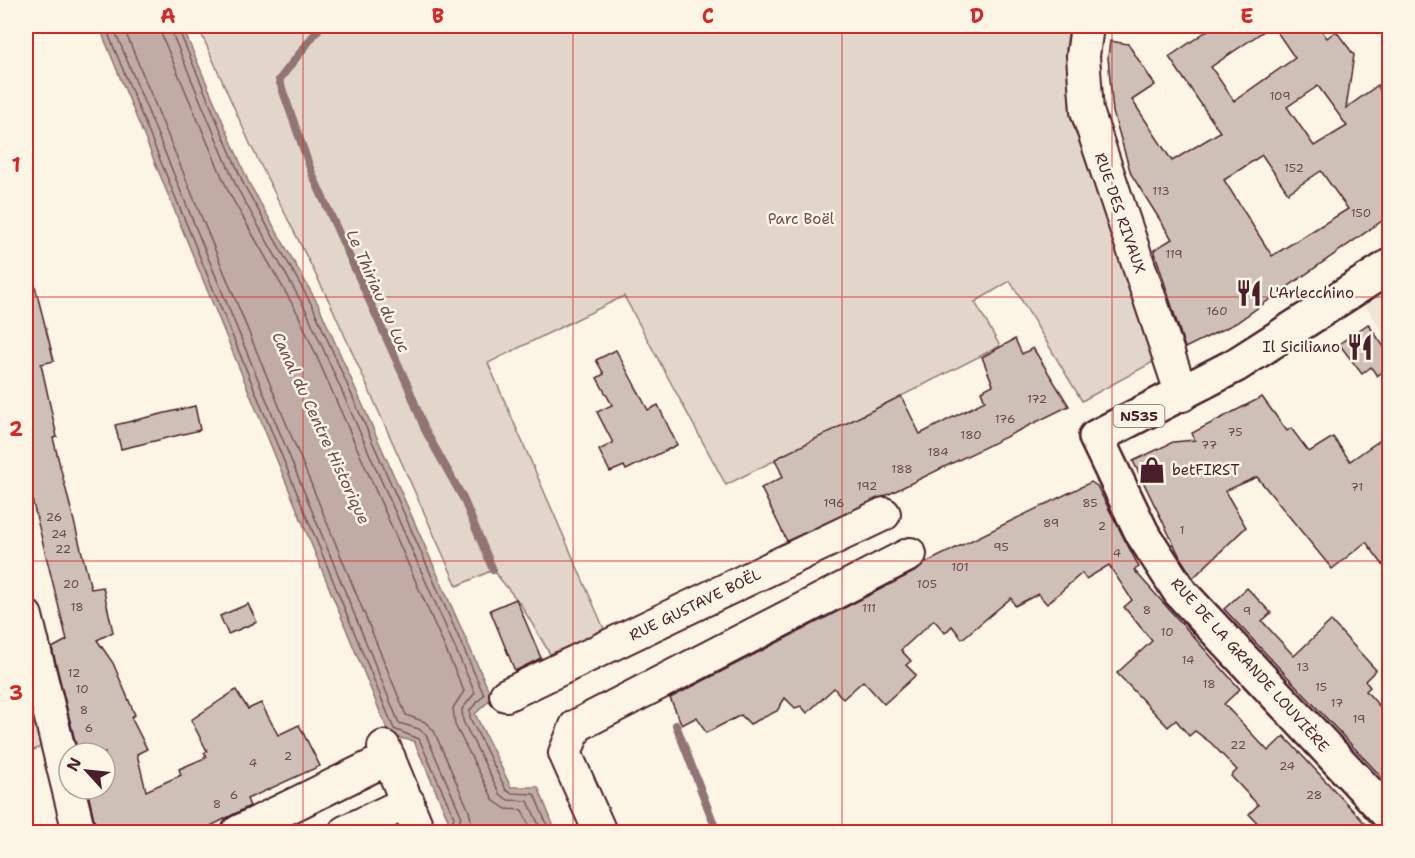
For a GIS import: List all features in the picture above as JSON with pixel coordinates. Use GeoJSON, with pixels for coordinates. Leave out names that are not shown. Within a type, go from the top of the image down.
{"type":"FeatureCollection","features":[{"type":"Feature","properties":{"kind":"main road","name":"N535"},"geometry":{"type":"LineString","coordinates":[[1182,395],[1245,360],[1389,266]]}},
{"type":"Feature","properties":{"kind":"main road","name":"RUE DE LA GRANDE LOUVIÈRE"},"geometry":{"type":"LineString","coordinates":[[1182,395],[1096,437],[1142,533],[1157,560],[1180,591],[1389,816]]}},
{"type":"Feature","properties":{"kind":"street","name":"RUE DES RIVAUX"},"geometry":{"type":"LineString","coordinates":[[1087,26],[1083,56],[1090,122],[1182,395]]}},
{"type":"Feature","properties":{"kind":"street","name":"RUE GUSTAVE BOËL"},"geometry":{"type":"LineString","coordinates":[[506,695],[884,514]]}},
{"type":"Feature","properties":{"kind":"street"},"geometry":{"type":"LineString","coordinates":[[600,832],[565,753],[576,726],[910,554]]}},
{"type":"Feature","properties":{"kind":"street"},"geometry":{"type":"LineString","coordinates":[[26,616],[79,832]]}},
{"type":"Feature","properties":{"kind":"street"},"geometry":{"type":"LineString","coordinates":[[238,832],[386,753],[408,802],[418,832]]}},
{"type":"Feature","properties":{"kind":"street"},"geometry":{"type":"LineString","coordinates":[[345,832],[408,802]]}},
{"type":"Feature","properties":{"kind":"shaded area"},"geometry":{"type":"Polygon","coordinates":[[[1389,266],[1389,342],[1355,290],[1389,266]]]}},
{"type":"Feature","properties":{"kind":"green space","name":"Parc Boël"},"geometry":{"type":"Polygon","coordinates":[[[198,26],[1069,26],[1066,48],[1070,115],[1155,361],[1082,401],[1010,281],[975,302],[1000,346],[726,485],[624,296],[488,363],[605,631],[550,654],[521,605],[493,570],[457,586],[330,303],[251,146],[198,26]]]}},
{"type":"Feature","properties":{"kind":"green space"},"geometry":{"type":"Polygon","coordinates":[[[26,616],[56,739],[26,754],[26,616]]]}},
{"type":"Feature","properties":{"kind":"water","name":"Canal du Centre Historique"},"geometry":{"type":"Polygon","coordinates":[[[99,26],[182,26],[249,183],[318,304],[492,698],[475,714],[511,787],[538,787],[556,832],[443,832],[448,819],[414,741],[390,736],[99,26]]]}},
{"type":"Feature","properties":{"kind":"building"},"geometry":{"type":"Polygon","coordinates":[[[1214,26],[1271,26],[1211,67],[1234,101],[1295,58],[1273,26],[1318,26],[1327,38],[1336,31],[1354,55],[1346,108],[1378,85],[1389,115],[1389,216],[1236,323],[1185,348],[1154,250],[1172,239],[1131,174],[1113,112],[1108,57],[1110,41],[1128,44],[1155,85],[1132,100],[1172,161],[1220,132],[1169,57],[1214,26]],[[1318,86],[1287,107],[1314,146],[1347,126],[1318,86]],[[1262,155],[1224,180],[1272,256],[1348,209],[1321,171],[1288,193],[1262,155]]]}},
{"type":"Feature","properties":{"kind":"building"},"geometry":{"type":"Polygon","coordinates":[[[32,274],[54,361],[41,364],[57,437],[53,438],[91,589],[103,587],[113,632],[97,640],[113,663],[135,715],[131,717],[147,749],[137,754],[146,791],[181,775],[179,769],[207,757],[204,753],[207,751],[191,720],[236,690],[248,709],[261,703],[278,735],[299,725],[320,766],[247,799],[250,806],[199,832],[97,832],[90,801],[117,801],[117,741],[75,741],[52,648],[67,640],[26,475],[26,275],[32,274]]]}},
{"type":"Feature","properties":{"kind":"building"},"geometry":{"type":"Polygon","coordinates":[[[1368,324],[1389,354],[1389,367],[1377,376],[1371,367],[1362,374],[1339,344],[1368,324]]]}},
{"type":"Feature","properties":{"kind":"building"},"geometry":{"type":"Polygon","coordinates":[[[1015,339],[1022,354],[1033,348],[1069,406],[787,541],[761,488],[783,477],[775,459],[901,396],[920,434],[985,401],[981,391],[993,385],[982,357],[1015,339]]]}},
{"type":"Feature","properties":{"kind":"building"},"geometry":{"type":"Polygon","coordinates":[[[616,350],[648,410],[658,405],[677,445],[626,470],[624,466],[610,472],[599,450],[613,443],[597,412],[612,405],[597,378],[604,374],[596,360],[616,350]]]}},
{"type":"Feature","properties":{"kind":"building"},"geometry":{"type":"Polygon","coordinates":[[[1262,397],[1287,431],[1291,428],[1309,452],[1333,437],[1350,461],[1389,434],[1389,573],[1366,542],[1332,569],[1257,477],[1225,491],[1246,527],[1193,578],[1181,559],[1133,461],[1173,442],[1195,440],[1192,433],[1262,397]]]}},
{"type":"Feature","properties":{"kind":"building"},"geometry":{"type":"Polygon","coordinates":[[[195,406],[200,430],[121,449],[115,425],[195,406]]]}},
{"type":"Feature","properties":{"kind":"building"},"geometry":{"type":"Polygon","coordinates":[[[1091,482],[1097,486],[1139,567],[1134,570],[1240,689],[1224,704],[1268,751],[1284,736],[1373,832],[1266,832],[1249,814],[1258,805],[1231,776],[1237,770],[1211,743],[1195,731],[1189,736],[1176,720],[1168,727],[1117,673],[1152,641],[1124,607],[1132,600],[1109,565],[1086,579],[1082,573],[1047,604],[1038,594],[1015,606],[1011,598],[962,639],[952,626],[945,633],[934,620],[901,650],[911,661],[906,665],[916,675],[884,704],[863,681],[843,699],[834,688],[807,713],[801,706],[795,708],[785,698],[777,711],[750,724],[741,715],[706,733],[697,717],[682,725],[670,698],[918,570],[925,563],[1091,482]]]}},
{"type":"Feature","properties":{"kind":"building"},"geometry":{"type":"Polygon","coordinates":[[[1247,588],[1271,613],[1262,621],[1294,656],[1331,621],[1376,670],[1365,681],[1370,687],[1366,691],[1389,717],[1389,785],[1224,609],[1247,588]]]}},
{"type":"Feature","properties":{"kind":"building"},"geometry":{"type":"Polygon","coordinates":[[[516,599],[541,658],[515,671],[490,610],[516,599]]]}},
{"type":"Feature","properties":{"kind":"building"},"geometry":{"type":"Polygon","coordinates":[[[248,604],[257,622],[228,634],[220,616],[248,604]]]}},
{"type":"Feature","properties":{"kind":"waterway","name":"Le Thiriau du Luc"},"geometry":{"type":"LineString","coordinates":[[321,26],[279,80],[313,176],[408,386],[425,430],[463,498],[493,570]]}},
{"type":"Feature","properties":{"kind":"waterway","name":"Le Thiriau du Luc"},"geometry":{"type":"LineString","coordinates":[[676,725],[717,832]]}},
{"type":"Feature","properties":{"kind":"place","name":"L'Arlecchino"},"geometry":{"type":"Point","coordinates":[1249,293]}},
{"type":"Feature","properties":{"kind":"place","name":"Il Siciliano"},"geometry":{"type":"Point","coordinates":[1360,347]}},
{"type":"Feature","properties":{"kind":"place","name":"betFIRST"},"geometry":{"type":"Point","coordinates":[1152,470]}}]}
